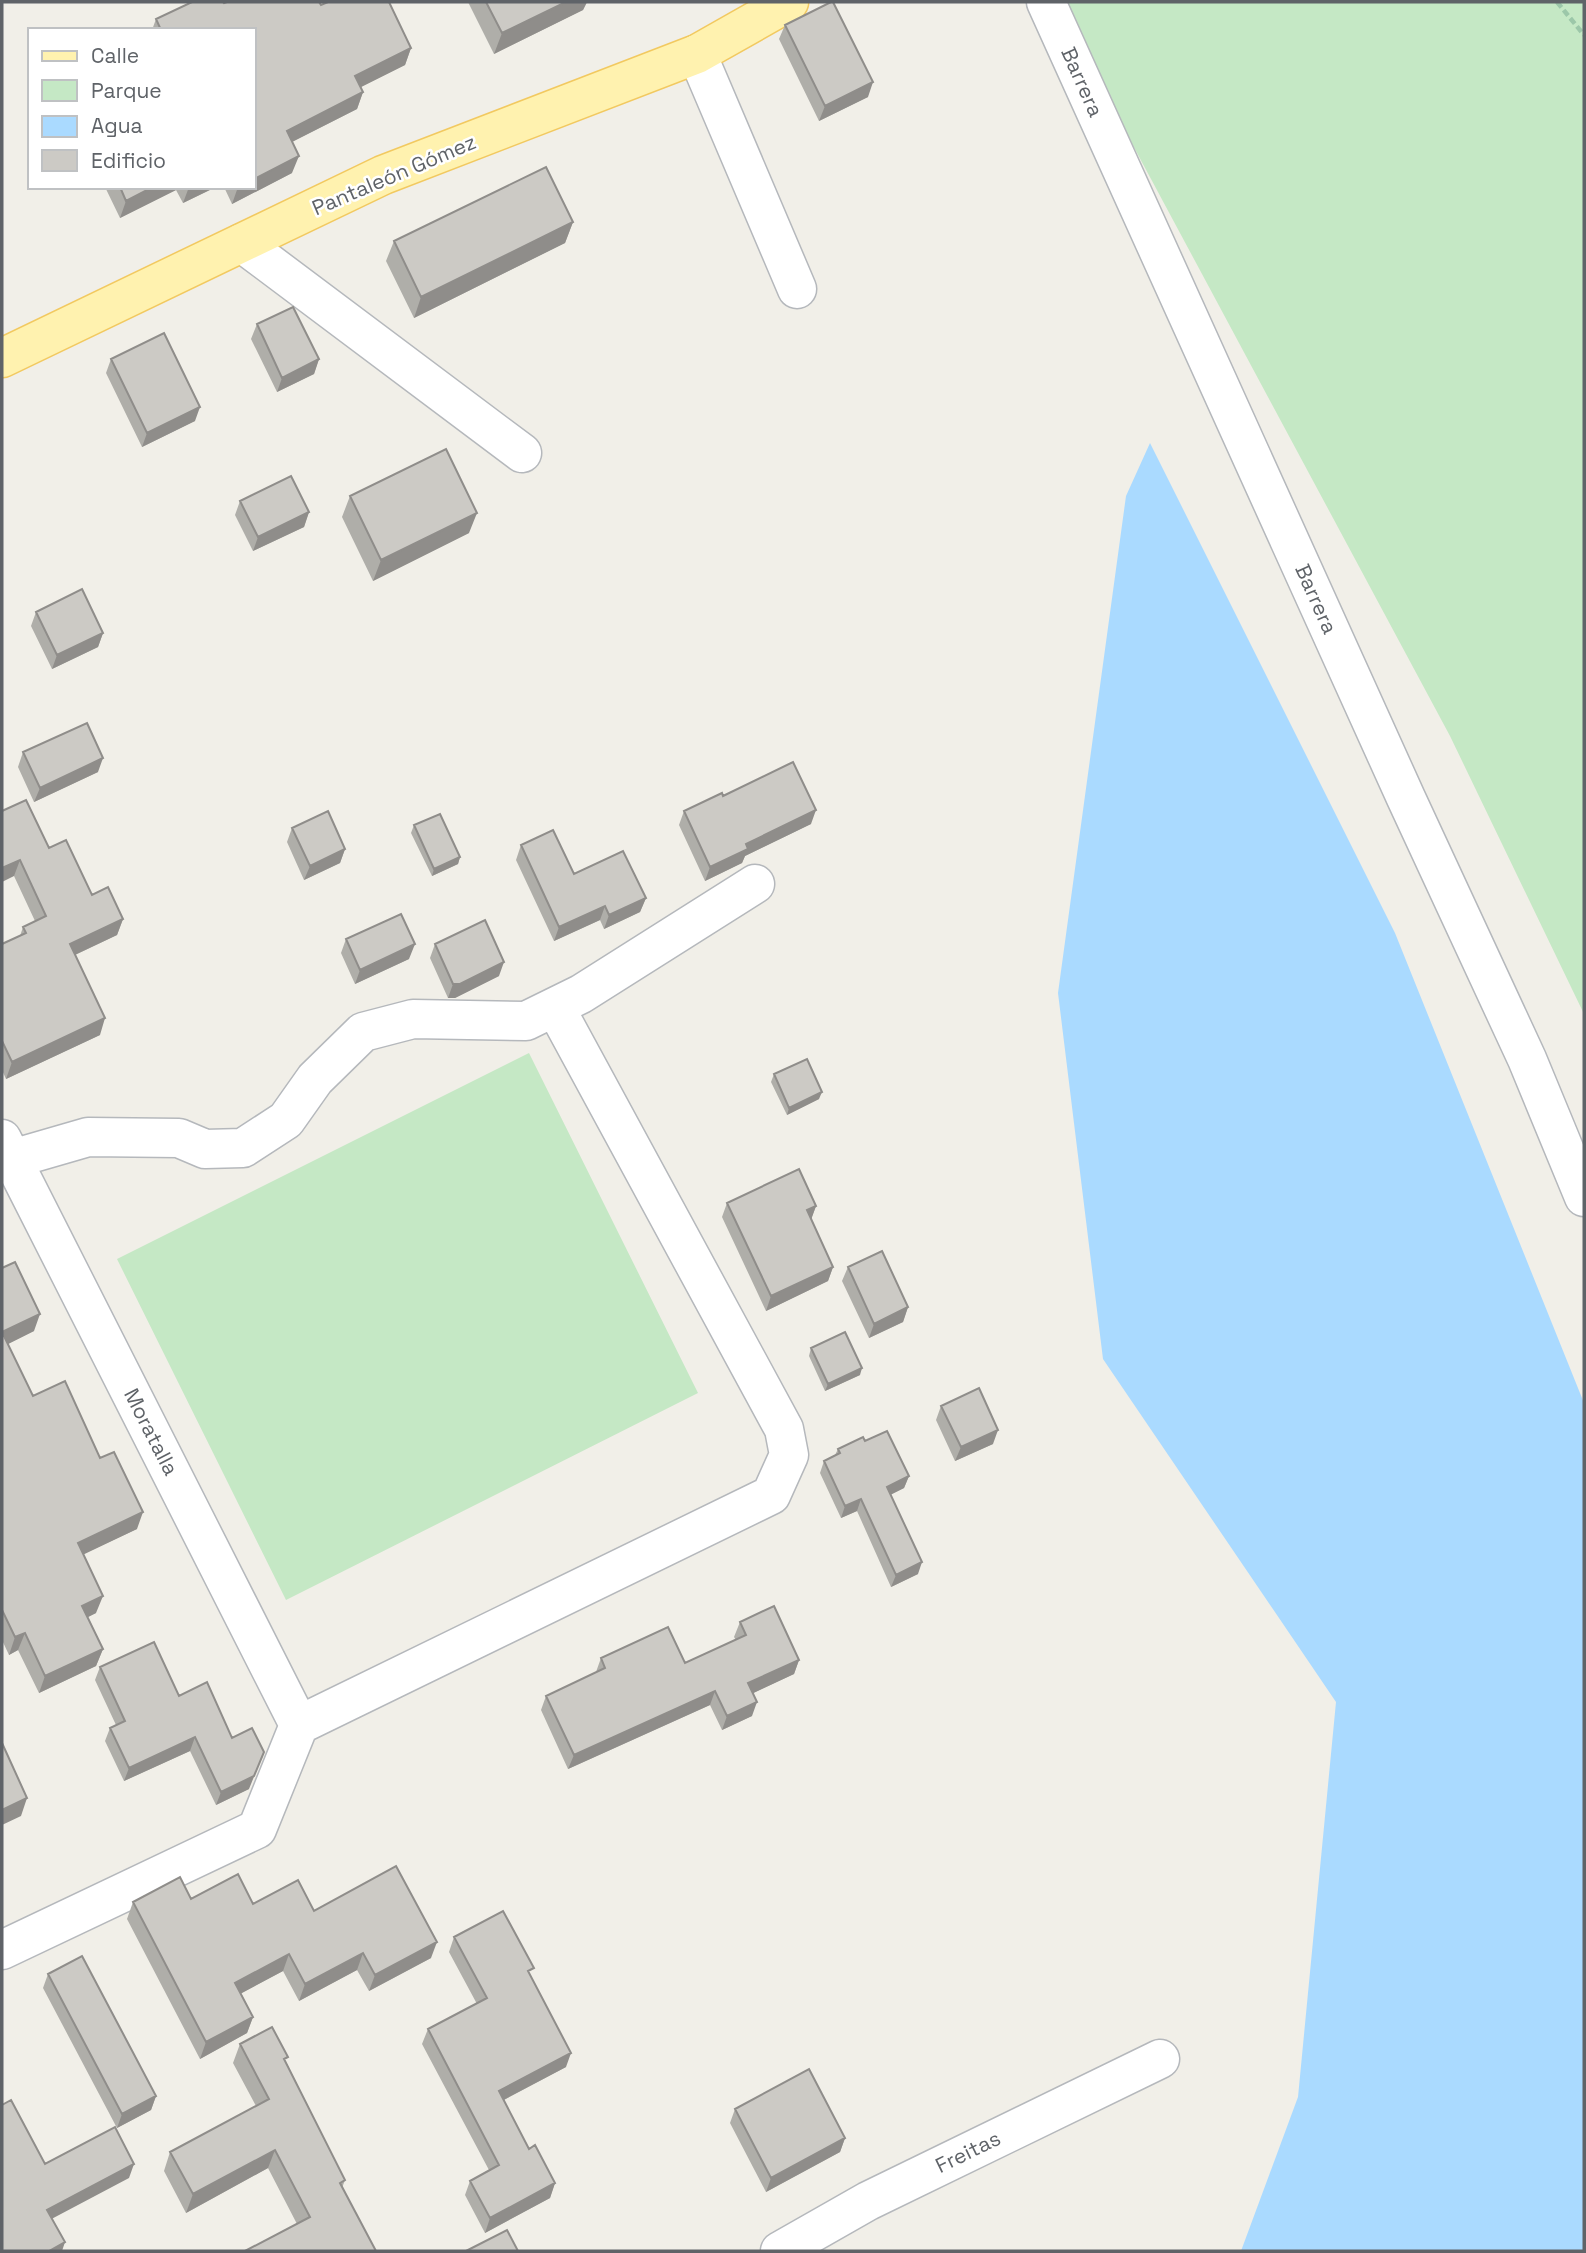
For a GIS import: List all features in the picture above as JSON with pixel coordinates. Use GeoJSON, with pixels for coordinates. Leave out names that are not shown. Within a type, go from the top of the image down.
{"type":"FeatureCollection","features":[{"type":"Feature","properties":{"kind":"main road","name":"Pantaleón Gómez"},"geometry":{"type":"LineString","coordinates":[[2,358],[383,175],[697,54],[789,2]]}},
{"type":"Feature","properties":{"kind":"street","name":"Barrera"},"geometry":{"type":"LineString","coordinates":[[1046,2],[1527,1059],[1584,1197]]}},
{"type":"Feature","properties":{"kind":"street"},"geometry":{"type":"LineString","coordinates":[[697,54],[797,289]]}},
{"type":"Feature","properties":{"kind":"street"},"geometry":{"type":"LineString","coordinates":[[242,243],[522,453]]}},
{"type":"Feature","properties":{"kind":"street"},"geometry":{"type":"LineString","coordinates":[[7,1149],[88,1136],[179,1138],[205,1149],[243,1147],[286,1120],[315,1079],[363,1032],[413,1019],[526,1021],[581,994],[755,884]]}},
{"type":"Feature","properties":{"kind":"street"},"geometry":{"type":"LineString","coordinates":[[2,1950],[257,1829],[299,1725],[771,1495],[789,1455],[784,1429],[555,1007]]}},
{"type":"Feature","properties":{"kind":"street","name":"Moratalla"},"geometry":{"type":"LineString","coordinates":[[7,1149],[299,1725]]}},
{"type":"Feature","properties":{"kind":"street","name":"Freitas"},"geometry":{"type":"LineString","coordinates":[[780,2251],[868,2201],[1160,2059]]}},
{"type":"Feature","properties":{"kind":"path"},"geometry":{"type":"LineString","coordinates":[[1557,2],[1584,35]]}},
{"type":"Feature","properties":{"kind":"green space"},"geometry":{"type":"Polygon","coordinates":[[[1056,2],[1584,2],[1584,1014],[1450,736],[1056,2]]]}},
{"type":"Feature","properties":{"kind":"green space"},"geometry":{"type":"Polygon","coordinates":[[[529,1053],[698,1393],[286,1600],[117,1259],[529,1053]]]}},
{"type":"Feature","properties":{"kind":"water"},"geometry":{"type":"Polygon","coordinates":[[[1150,443],[1395,933],[1584,1403],[1584,2251],[1241,2251],[1298,2097],[1336,1702],[1103,1359],[1058,993],[1126,496],[1150,443]]]}},
{"type":"Feature","properties":{"kind":"building"},"geometry":{"type":"Polygon","coordinates":[[[192,2],[319,2],[321,5],[328,2],[389,2],[411,48],[355,76],[363,92],[287,131],[299,156],[256,178],[256,28],[160,28],[156,19],[192,2]]]}},
{"type":"Feature","properties":{"kind":"building"},"geometry":{"type":"Polygon","coordinates":[[[486,2],[566,2],[502,33],[486,2]]]}},
{"type":"Feature","properties":{"kind":"building"},"geometry":{"type":"Polygon","coordinates":[[[831,2],[873,82],[825,106],[785,25],[831,2]]]}},
{"type":"Feature","properties":{"kind":"building"},"geometry":{"type":"Polygon","coordinates":[[[546,167],[573,222],[421,297],[394,241],[546,167]]]}},
{"type":"Feature","properties":{"kind":"building"},"geometry":{"type":"Polygon","coordinates":[[[121,189],[149,189],[126,201],[121,189]]]}},
{"type":"Feature","properties":{"kind":"building"},"geometry":{"type":"Polygon","coordinates":[[[293,307],[319,359],[282,378],[257,324],[293,307]]]}},
{"type":"Feature","properties":{"kind":"building"},"geometry":{"type":"Polygon","coordinates":[[[164,333],[200,407],[147,433],[111,359],[164,333]]]}},
{"type":"Feature","properties":{"kind":"building"},"geometry":{"type":"Polygon","coordinates":[[[446,449],[477,513],[381,560],[350,496],[446,449]]]}},
{"type":"Feature","properties":{"kind":"building"},"geometry":{"type":"Polygon","coordinates":[[[291,476],[309,512],[258,537],[240,501],[291,476]]]}},
{"type":"Feature","properties":{"kind":"building"},"geometry":{"type":"Polygon","coordinates":[[[82,589],[103,633],[57,655],[36,612],[82,589]]]}},
{"type":"Feature","properties":{"kind":"building"},"geometry":{"type":"Polygon","coordinates":[[[87,723],[103,758],[40,788],[23,752],[87,723]]]}},
{"type":"Feature","properties":{"kind":"building"},"geometry":{"type":"Polygon","coordinates":[[[793,762],[816,810],[746,844],[748,849],[710,867],[684,811],[722,793],[723,796],[793,762]]]}},
{"type":"Feature","properties":{"kind":"building"},"geometry":{"type":"Polygon","coordinates":[[[26,800],[49,848],[66,840],[92,895],[108,887],[123,919],[70,944],[105,1018],[12,1062],[2,1041],[2,944],[26,933],[23,927],[46,916],[20,860],[2,868],[2,811],[26,800]]]}},
{"type":"Feature","properties":{"kind":"building"},"geometry":{"type":"Polygon","coordinates":[[[328,811],[345,849],[310,866],[292,828],[328,811]]]}},
{"type":"Feature","properties":{"kind":"building"},"geometry":{"type":"Polygon","coordinates":[[[440,814],[460,857],[434,869],[414,825],[440,814]]]}},
{"type":"Feature","properties":{"kind":"building"},"geometry":{"type":"Polygon","coordinates":[[[553,830],[574,874],[623,851],[646,898],[609,915],[605,906],[559,927],[521,845],[553,830]]]}},
{"type":"Feature","properties":{"kind":"building"},"geometry":{"type":"Polygon","coordinates":[[[401,914],[415,944],[360,970],[346,939],[401,914]]]}},
{"type":"Feature","properties":{"kind":"building"},"geometry":{"type":"Polygon","coordinates":[[[485,920],[504,962],[460,984],[453,984],[435,944],[485,920]]]}},
{"type":"Feature","properties":{"kind":"building"},"geometry":{"type":"Polygon","coordinates":[[[807,1059],[822,1092],[789,1108],[774,1074],[807,1059]]]}},
{"type":"Feature","properties":{"kind":"building"},"geometry":{"type":"Polygon","coordinates":[[[799,1169],[816,1206],[807,1210],[833,1267],[771,1296],[727,1203],[799,1169]]]}},
{"type":"Feature","properties":{"kind":"building"},"geometry":{"type":"Polygon","coordinates":[[[882,1251],[908,1307],[874,1324],[848,1267],[882,1251]]]}},
{"type":"Feature","properties":{"kind":"building"},"geometry":{"type":"Polygon","coordinates":[[[15,1262],[40,1314],[2,1332],[2,1268],[15,1262]]]}},
{"type":"Feature","properties":{"kind":"building"},"geometry":{"type":"Polygon","coordinates":[[[2,1332],[33,1396],[65,1381],[100,1458],[114,1452],[143,1512],[78,1543],[103,1596],[82,1606],[103,1649],[45,1676],[25,1633],[15,1637],[2,1610],[2,1332]]]}},
{"type":"Feature","properties":{"kind":"building"},"geometry":{"type":"Polygon","coordinates":[[[845,1332],[862,1368],[828,1384],[811,1348],[845,1332]]]}},
{"type":"Feature","properties":{"kind":"building"},"geometry":{"type":"Polygon","coordinates":[[[979,1388],[998,1430],[961,1447],[941,1406],[979,1388]]]}},
{"type":"Feature","properties":{"kind":"building"},"geometry":{"type":"Polygon","coordinates":[[[887,1431],[909,1476],[887,1487],[922,1562],[896,1575],[861,1499],[845,1506],[824,1461],[840,1453],[838,1449],[863,1437],[865,1441],[887,1431]]]}},
{"type":"Feature","properties":{"kind":"building"},"geometry":{"type":"Polygon","coordinates":[[[774,1606],[799,1660],[748,1683],[757,1702],[727,1716],[715,1691],[574,1755],[546,1696],[605,1668],[601,1658],[668,1627],[685,1663],[746,1635],[740,1622],[774,1606]]]}},
{"type":"Feature","properties":{"kind":"building"},"geometry":{"type":"Polygon","coordinates":[[[154,1642],[179,1696],[207,1682],[232,1738],[252,1728],[264,1752],[254,1776],[221,1792],[195,1737],[129,1768],[110,1728],[125,1721],[100,1667],[154,1642]]]}},
{"type":"Feature","properties":{"kind":"building"},"geometry":{"type":"Polygon","coordinates":[[[2,1743],[27,1798],[2,1810],[2,1743]]]}},
{"type":"Feature","properties":{"kind":"building"},"geometry":{"type":"Polygon","coordinates":[[[396,1866],[437,1942],[375,1975],[363,1953],[305,1984],[289,1954],[235,1983],[253,2017],[206,2042],[133,1902],[180,1877],[191,1899],[238,1874],[253,1904],[298,1880],[314,1911],[396,1866]]]}},
{"type":"Feature","properties":{"kind":"building"},"geometry":{"type":"Polygon","coordinates":[[[503,1911],[534,1968],[528,1971],[571,2053],[499,2091],[529,2149],[535,2145],[555,2183],[490,2218],[470,2181],[499,2165],[428,2029],[487,1998],[454,1937],[503,1911]]]}},
{"type":"Feature","properties":{"kind":"building"},"geometry":{"type":"Polygon","coordinates":[[[82,1956],[156,2096],[122,2114],[48,1974],[82,1956]]]}},
{"type":"Feature","properties":{"kind":"building"},"geometry":{"type":"Polygon","coordinates":[[[272,2027],[288,2057],[284,2059],[345,2180],[340,2183],[376,2251],[245,2251],[310,2217],[275,2150],[193,2194],[170,2152],[269,2099],[240,2044],[272,2027]]]}},
{"type":"Feature","properties":{"kind":"building"},"geometry":{"type":"Polygon","coordinates":[[[809,2069],[845,2138],[771,2178],[735,2109],[809,2069]]]}},
{"type":"Feature","properties":{"kind":"building"},"geometry":{"type":"Polygon","coordinates":[[[11,2100],[45,2164],[115,2127],[134,2164],[47,2210],[65,2242],[49,2251],[2,2251],[2,2105],[11,2100]]]}},
{"type":"Feature","properties":{"kind":"building"},"geometry":{"type":"Polygon","coordinates":[[[507,2230],[518,2251],[466,2251],[507,2230]]]}}]}
